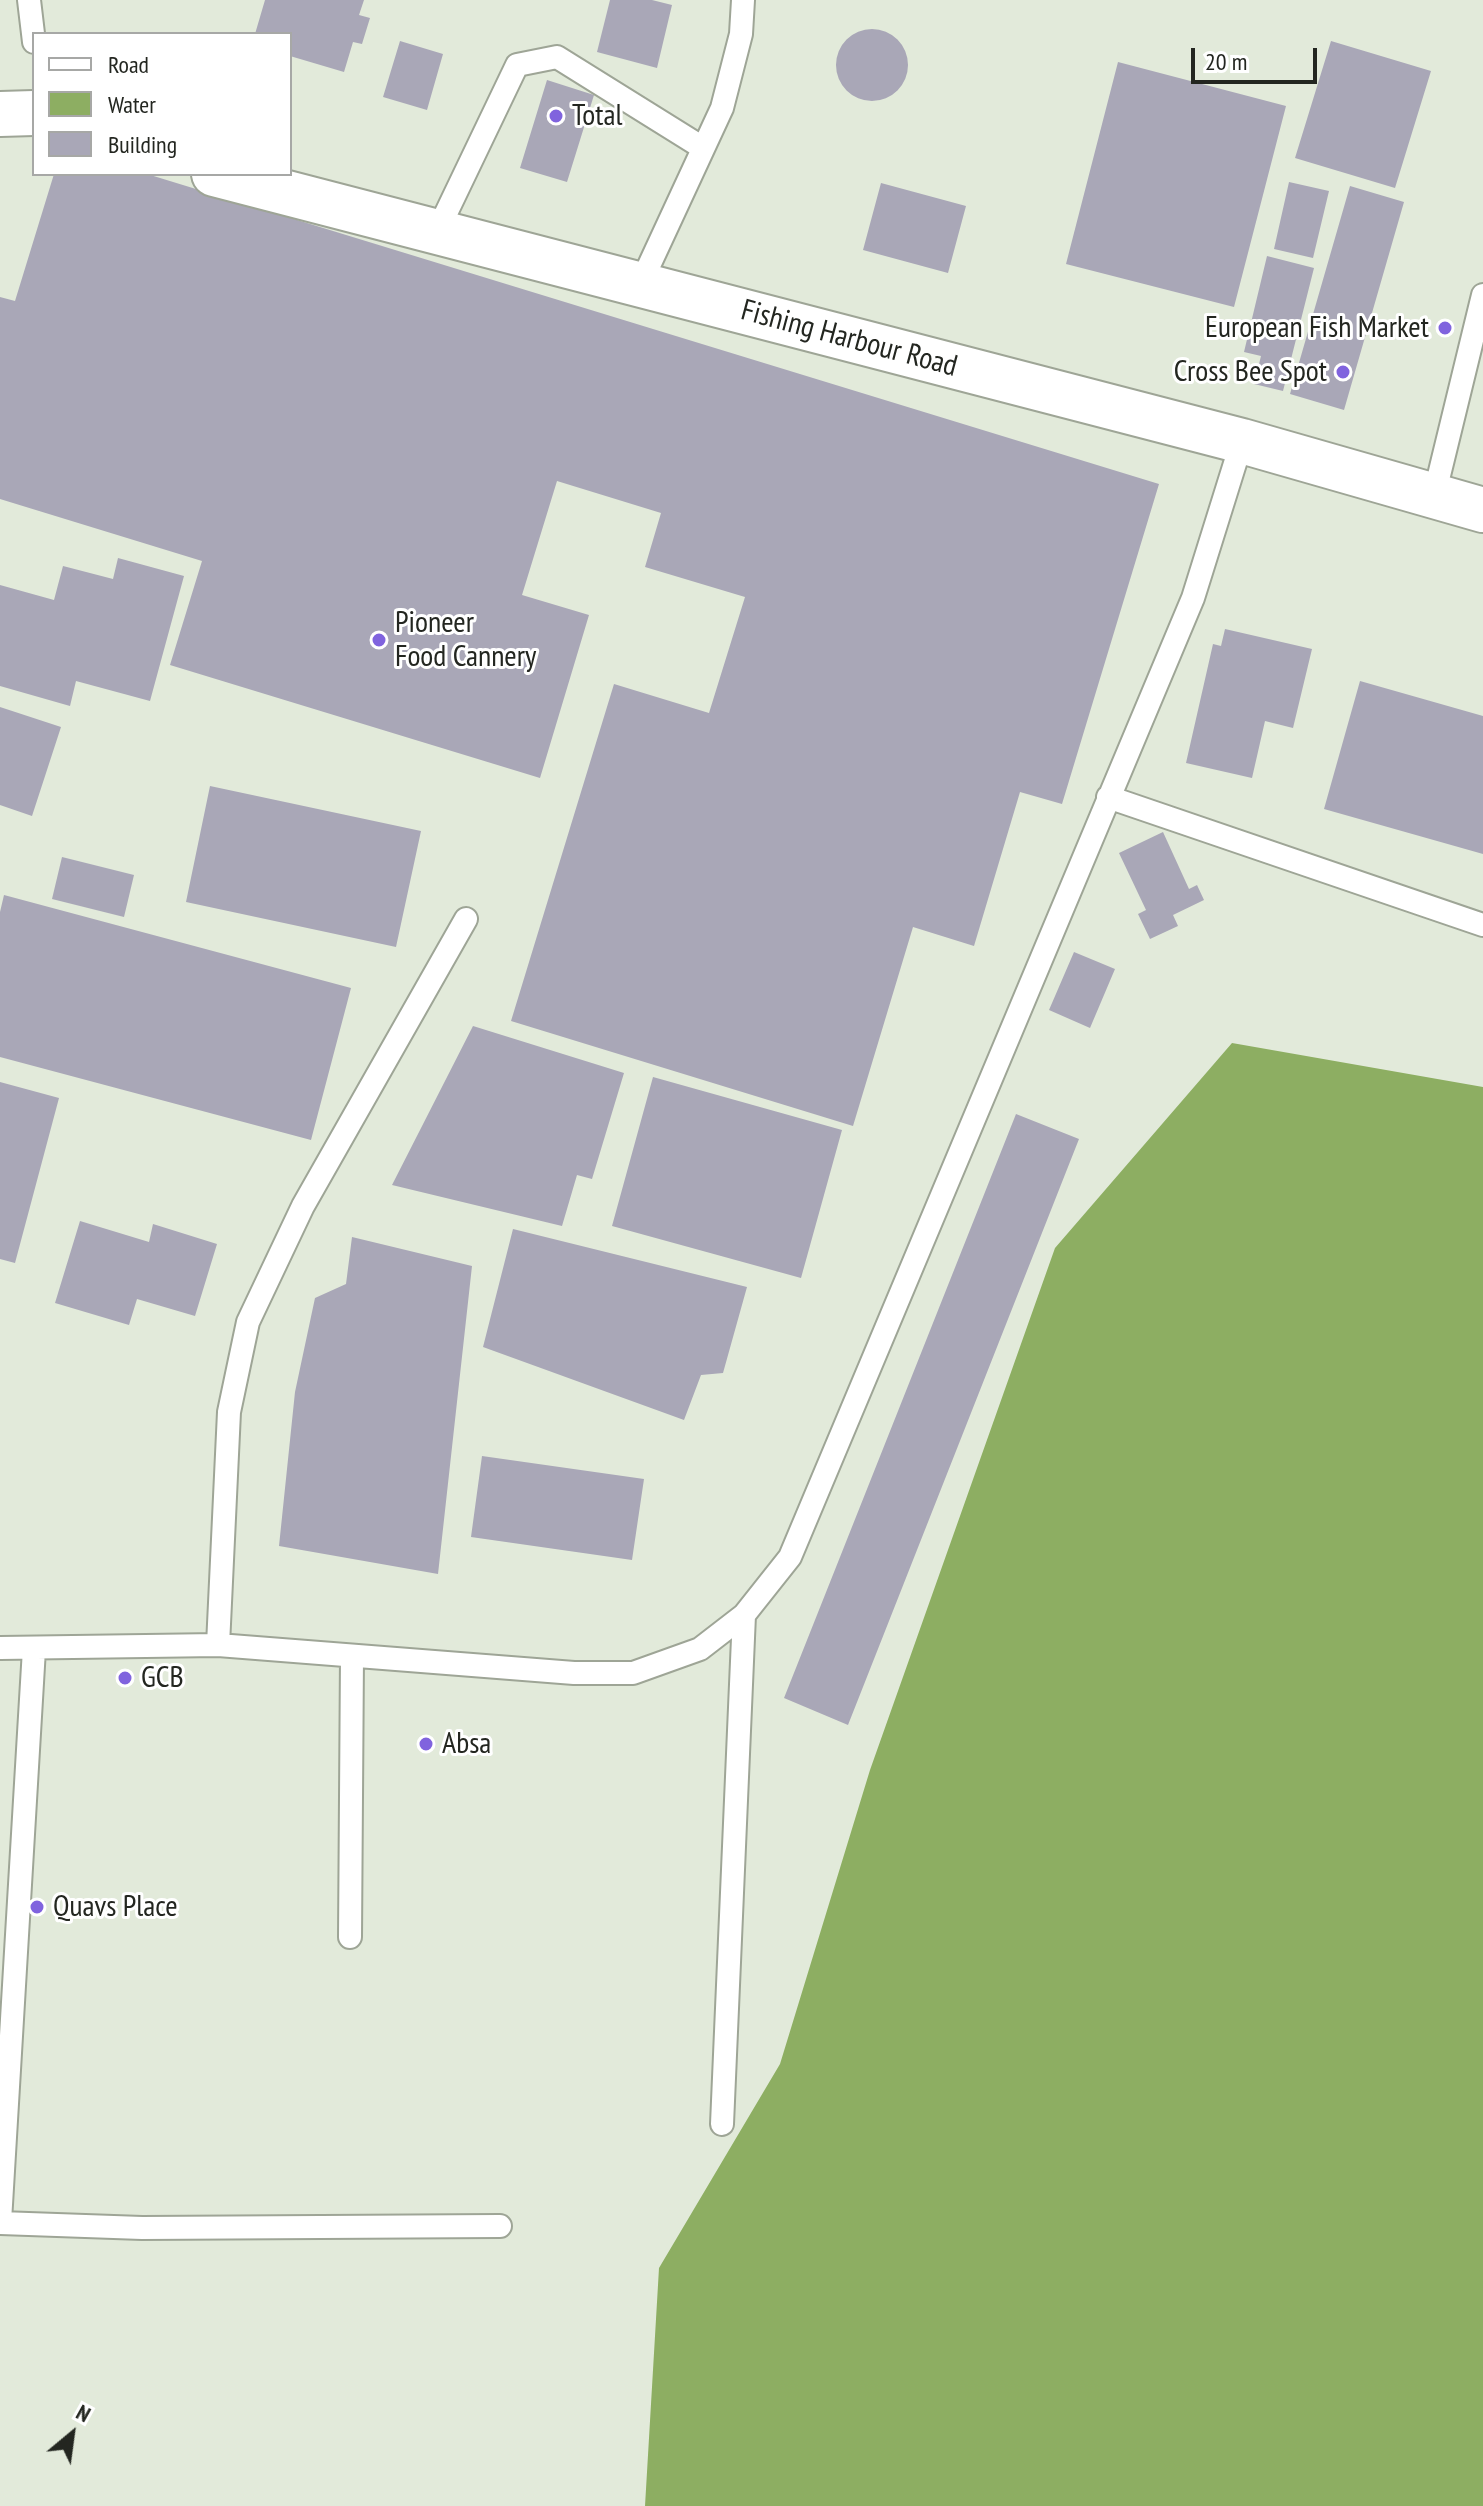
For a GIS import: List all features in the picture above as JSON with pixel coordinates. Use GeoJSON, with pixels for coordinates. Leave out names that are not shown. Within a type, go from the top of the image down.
{"type":"FeatureCollection","features":[{"type":"Feature","properties":{"kind":"street"},"geometry":{"type":"LineString","coordinates":[[0,114],[32,113]]}},
{"type":"Feature","properties":{"kind":"street","name":"Fishing Harbour Road"},"geometry":{"type":"LineString","coordinates":[[222,176],[1242,441],[1483,510]]}},
{"type":"Feature","properties":{"kind":"lane"},"geometry":{"type":"LineString","coordinates":[[29,0],[33,32]]}},
{"type":"Feature","properties":{"kind":"lane"},"geometry":{"type":"LineString","coordinates":[[640,285],[722,108],[741,34],[743,0]]}},
{"type":"Feature","properties":{"kind":"lane"},"geometry":{"type":"LineString","coordinates":[[437,232],[517,65],[557,57],[703,148]]}},
{"type":"Feature","properties":{"kind":"lane"},"geometry":{"type":"LineString","coordinates":[[1434,496],[1483,295]]}},
{"type":"Feature","properties":{"kind":"lane"},"geometry":{"type":"LineString","coordinates":[[0,1648],[218,1645],[574,1673],[633,1673],[700,1649],[744,1615],[790,1557],[1193,598],[1242,441]]}},
{"type":"Feature","properties":{"kind":"lane"},"geometry":{"type":"LineString","coordinates":[[1108,797],[1483,925]]}},
{"type":"Feature","properties":{"kind":"lane"},"geometry":{"type":"LineString","coordinates":[[218,1645],[229,1412],[248,1322],[303,1206],[466,919]]}},
{"type":"Feature","properties":{"kind":"lane"},"geometry":{"type":"LineString","coordinates":[[722,2124],[744,1615]]}},
{"type":"Feature","properties":{"kind":"lane"},"geometry":{"type":"LineString","coordinates":[[34,1649],[0,2222],[142,2228],[500,2226]]}},
{"type":"Feature","properties":{"kind":"lane"},"geometry":{"type":"LineString","coordinates":[[350,1937],[352,1656]]}},
{"type":"Feature","properties":{"kind":"water"},"geometry":{"type":"Polygon","coordinates":[[[1232,1043],[1483,1087],[1483,2506],[645,2506],[659,2268],[780,2064],[870,1770],[1055,1248],[1232,1043]]]}},
{"type":"Feature","properties":{"kind":"building"},"geometry":{"type":"Polygon","coordinates":[[[265,0],[364,0],[359,15],[370,18],[362,44],[353,42],[344,72],[292,57],[292,32],[256,32],[265,0]]]}},
{"type":"Feature","properties":{"kind":"building"},"geometry":{"type":"Polygon","coordinates":[[[610,0],[652,0],[672,5],[657,68],[597,52],[610,0]]]}},
{"type":"Feature","properties":{"kind":"building"},"geometry":{"type":"Polygon","coordinates":[[[872,29],[898,39],[908,65],[898,91],[872,101],[846,91],[836,65],[846,39],[872,29]]]}},
{"type":"Feature","properties":{"kind":"building"},"geometry":{"type":"Polygon","coordinates":[[[400,41],[443,54],[427,110],[383,97],[400,41]]]}},
{"type":"Feature","properties":{"kind":"building"},"geometry":{"type":"Polygon","coordinates":[[[1331,41],[1431,71],[1395,188],[1295,158],[1331,41]]]}},
{"type":"Feature","properties":{"kind":"building"},"geometry":{"type":"Polygon","coordinates":[[[1118,62],[1286,106],[1234,307],[1066,264],[1118,62]]]}},
{"type":"Feature","properties":{"kind":"building"},"geometry":{"type":"Polygon","coordinates":[[[547,80],[594,95],[567,182],[520,168],[547,80]]]}},
{"type":"Feature","properties":{"kind":"building","name":"Pioneer Food Cannery"},"geometry":{"type":"Polygon","coordinates":[[[53,176],[154,176],[1159,484],[1062,804],[1020,792],[974,946],[913,927],[853,1126],[511,1021],[614,684],[709,713],[745,597],[645,567],[661,513],[557,481],[522,595],[589,615],[540,778],[170,665],[202,561],[0,499],[0,297],[15,301],[53,176]]]}},
{"type":"Feature","properties":{"kind":"building"},"geometry":{"type":"Polygon","coordinates":[[[1289,182],[1329,191],[1313,258],[1274,249],[1289,182]]]}},
{"type":"Feature","properties":{"kind":"building"},"geometry":{"type":"Polygon","coordinates":[[[881,183],[966,206],[948,273],[863,250],[881,183]]]}},
{"type":"Feature","properties":{"kind":"building"},"geometry":{"type":"Polygon","coordinates":[[[1350,186],[1404,202],[1344,410],[1290,394],[1350,186]]]}},
{"type":"Feature","properties":{"kind":"building"},"geometry":{"type":"Polygon","coordinates":[[[1267,256],[1314,268],[1283,391],[1254,384],[1261,356],[1244,352],[1267,256]]]}},
{"type":"Feature","properties":{"kind":"building"},"geometry":{"type":"Polygon","coordinates":[[[118,558],[184,576],[150,701],[76,681],[70,706],[0,686],[0,585],[54,600],[63,566],[113,579],[118,558]]]}},
{"type":"Feature","properties":{"kind":"building"},"geometry":{"type":"Polygon","coordinates":[[[1225,629],[1312,649],[1293,728],[1265,721],[1252,778],[1186,763],[1213,644],[1221,646],[1225,629]]]}},
{"type":"Feature","properties":{"kind":"building"},"geometry":{"type":"Polygon","coordinates":[[[1360,681],[1483,716],[1483,854],[1324,809],[1360,681]]]}},
{"type":"Feature","properties":{"kind":"building"},"geometry":{"type":"Polygon","coordinates":[[[0,707],[61,727],[32,816],[0,805],[0,707]]]}},
{"type":"Feature","properties":{"kind":"building"},"geometry":{"type":"Polygon","coordinates":[[[210,786],[421,831],[396,947],[186,902],[210,786]]]}},
{"type":"Feature","properties":{"kind":"building"},"geometry":{"type":"Polygon","coordinates":[[[1163,832],[1189,889],[1197,885],[1204,900],[1173,915],[1178,926],[1150,939],[1138,914],[1146,910],[1119,853],[1163,832]]]}},
{"type":"Feature","properties":{"kind":"building"},"geometry":{"type":"Polygon","coordinates":[[[62,857],[134,875],[124,917],[52,899],[62,857]]]}},
{"type":"Feature","properties":{"kind":"building"},"geometry":{"type":"Polygon","coordinates":[[[4,895],[351,988],[311,1140],[0,1057],[0,912],[4,895]]]}},
{"type":"Feature","properties":{"kind":"building"},"geometry":{"type":"Polygon","coordinates":[[[1074,952],[1115,969],[1090,1028],[1049,1010],[1074,952]]]}},
{"type":"Feature","properties":{"kind":"building"},"geometry":{"type":"Polygon","coordinates":[[[473,1026],[624,1073],[592,1179],[577,1175],[562,1226],[392,1185],[473,1026]]]}},
{"type":"Feature","properties":{"kind":"building"},"geometry":{"type":"Polygon","coordinates":[[[653,1077],[842,1130],[801,1278],[612,1226],[653,1077]]]}},
{"type":"Feature","properties":{"kind":"building"},"geometry":{"type":"Polygon","coordinates":[[[0,1082],[59,1098],[15,1263],[0,1259],[0,1082]]]}},
{"type":"Feature","properties":{"kind":"building"},"geometry":{"type":"Polygon","coordinates":[[[1016,1114],[1079,1139],[848,1725],[784,1698],[1016,1114]]]}},
{"type":"Feature","properties":{"kind":"building"},"geometry":{"type":"Polygon","coordinates":[[[80,1221],[149,1242],[153,1224],[217,1244],[195,1316],[137,1299],[129,1325],[55,1303],[80,1221]]]}},
{"type":"Feature","properties":{"kind":"building"},"geometry":{"type":"Polygon","coordinates":[[[513,1229],[747,1287],[723,1373],[701,1375],[684,1420],[483,1347],[513,1229]]]}},
{"type":"Feature","properties":{"kind":"building"},"geometry":{"type":"Polygon","coordinates":[[[352,1237],[472,1266],[438,1574],[279,1546],[295,1392],[315,1298],[346,1284],[352,1237]]]}},
{"type":"Feature","properties":{"kind":"building"},"geometry":{"type":"Polygon","coordinates":[[[482,1456],[644,1479],[632,1560],[471,1537],[482,1456]]]}},
{"type":"Feature","properties":{"kind":"place","name":"Total"},"geometry":{"type":"Point","coordinates":[556,116]}},
{"type":"Feature","properties":{"kind":"place","name":"European Fish Market"},"geometry":{"type":"Point","coordinates":[1445,328]}},
{"type":"Feature","properties":{"kind":"place","name":"Cross Bee Spot"},"geometry":{"type":"Point","coordinates":[1343,372]}},
{"type":"Feature","properties":{"kind":"place","name":"Pioneer Food Cannery"},"geometry":{"type":"Point","coordinates":[379,640]}},
{"type":"Feature","properties":{"kind":"place","name":"GCB"},"geometry":{"type":"Point","coordinates":[125,1678]}},
{"type":"Feature","properties":{"kind":"place","name":"Absa"},"geometry":{"type":"Point","coordinates":[426,1744]}},
{"type":"Feature","properties":{"kind":"place","name":"Quavs Place"},"geometry":{"type":"Point","coordinates":[37,1907]}}]}
